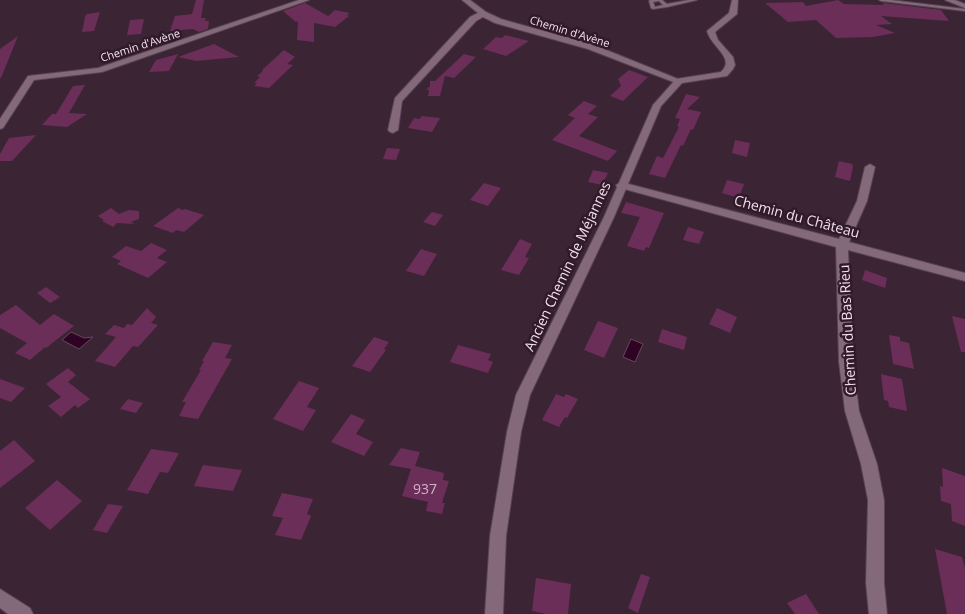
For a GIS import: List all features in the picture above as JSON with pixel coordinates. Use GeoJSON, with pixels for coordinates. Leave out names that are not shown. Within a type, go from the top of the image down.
{"type":"FeatureCollection","features":[{"type":"Feature","properties":{"kind":"street","name":"Chemin d'Avène"},"geometry":{"type":"LineString","coordinates":[[0,126],[31,78],[99,70],[306,0]]}},
{"type":"Feature","properties":{"kind":"street","name":"Chemin d'Avène"},"geometry":{"type":"LineString","coordinates":[[465,0],[483,14],[498,21],[591,47],[679,82]]}},
{"type":"Feature","properties":{"kind":"street"},"geometry":{"type":"LineString","coordinates":[[679,82],[724,74],[728,70],[730,61],[728,54],[714,41],[711,31],[733,14],[735,0]]}},
{"type":"Feature","properties":{"kind":"street"},"geometry":{"type":"LineString","coordinates":[[948,0],[965,8]]}},
{"type":"Feature","properties":{"kind":"street"},"geometry":{"type":"LineString","coordinates":[[393,130],[398,100],[447,45],[473,19],[483,14]]}},
{"type":"Feature","properties":{"kind":"street","name":"Ancien Chemin de Méjannes"},"geometry":{"type":"LineString","coordinates":[[494,614],[498,536],[514,432],[523,395],[609,217],[621,185],[657,105],[670,88],[679,82]]}},
{"type":"Feature","properties":{"kind":"street","name":"Chemin du Bas Rieu"},"geometry":{"type":"LineString","coordinates":[[870,167],[862,201],[842,244],[846,362],[852,411],[869,464],[876,500],[875,583],[878,614]]}},
{"type":"Feature","properties":{"kind":"street","name":"Chemin du Château"},"geometry":{"type":"LineString","coordinates":[[621,185],[965,277]]}},
{"type":"Feature","properties":{"kind":"street"},"geometry":{"type":"LineString","coordinates":[[0,598],[24,614]]}},
{"type":"Feature","properties":{"kind":"lane"},"geometry":{"type":"LineString","coordinates":[[667,6],[695,0]]}},
{"type":"Feature","properties":{"kind":"lane"},"geometry":{"type":"LineString","coordinates":[[880,0],[965,8]]}},
{"type":"Feature","properties":{"kind":"shaded area"},"geometry":{"type":"Polygon","coordinates":[[[71,332],[84,338],[93,337],[79,349],[62,340],[71,332]]]}},
{"type":"Feature","properties":{"kind":"shaded area"},"geometry":{"type":"Polygon","coordinates":[[[631,339],[643,344],[635,362],[623,357],[631,339]]]}},
{"type":"Feature","properties":{"kind":"building"},"geometry":{"type":"Polygon","coordinates":[[[196,0],[204,0],[201,18],[206,18],[205,21],[209,21],[208,29],[199,32],[193,29],[170,31],[175,16],[192,14],[196,0]]]}},
{"type":"Feature","properties":{"kind":"building"},"geometry":{"type":"Polygon","coordinates":[[[838,0],[844,4],[884,5],[883,3],[941,10],[949,21],[881,16],[892,24],[876,25],[895,33],[873,37],[836,38],[816,20],[788,22],[765,3],[803,2],[806,6],[838,0]]]}},
{"type":"Feature","properties":{"kind":"building"},"geometry":{"type":"Polygon","coordinates":[[[305,3],[328,16],[335,10],[350,13],[347,15],[349,16],[335,27],[314,23],[314,42],[297,40],[298,21],[296,22],[283,11],[305,3]]]}},
{"type":"Feature","properties":{"kind":"building"},"geometry":{"type":"Polygon","coordinates":[[[100,12],[94,31],[82,32],[87,14],[100,12]]]}},
{"type":"Feature","properties":{"kind":"building"},"geometry":{"type":"Polygon","coordinates":[[[144,19],[141,34],[127,35],[130,20],[144,19]]]}},
{"type":"Feature","properties":{"kind":"building"},"geometry":{"type":"Polygon","coordinates":[[[505,35],[529,41],[506,56],[483,49],[496,37],[502,38],[505,35]]]}},
{"type":"Feature","properties":{"kind":"building"},"geometry":{"type":"Polygon","coordinates":[[[18,36],[1,78],[0,78],[0,49],[18,36]]]}},
{"type":"Feature","properties":{"kind":"building"},"geometry":{"type":"Polygon","coordinates":[[[214,44],[239,57],[196,61],[178,57],[214,44]]]}},
{"type":"Feature","properties":{"kind":"building"},"geometry":{"type":"Polygon","coordinates":[[[284,50],[295,57],[287,64],[293,65],[269,88],[254,86],[257,83],[254,83],[260,77],[257,76],[262,70],[284,50]]]}},
{"type":"Feature","properties":{"kind":"building"},"geometry":{"type":"Polygon","coordinates":[[[178,54],[169,71],[149,72],[156,60],[178,54]]]}},
{"type":"Feature","properties":{"kind":"building"},"geometry":{"type":"Polygon","coordinates":[[[464,54],[476,57],[454,78],[445,76],[440,96],[428,96],[429,90],[426,90],[430,86],[430,81],[435,81],[464,54]]]}},
{"type":"Feature","properties":{"kind":"building"},"geometry":{"type":"Polygon","coordinates":[[[629,70],[648,77],[623,101],[610,96],[621,86],[618,79],[629,70]]]}},
{"type":"Feature","properties":{"kind":"building"},"geometry":{"type":"Polygon","coordinates":[[[85,85],[69,113],[87,114],[67,127],[42,125],[52,114],[56,114],[73,86],[85,85]]]}},
{"type":"Feature","properties":{"kind":"building"},"geometry":{"type":"Polygon","coordinates":[[[686,94],[700,97],[687,109],[701,112],[693,130],[691,129],[683,146],[681,145],[665,178],[649,174],[657,156],[663,158],[679,127],[677,126],[680,119],[675,118],[686,94]]]}},
{"type":"Feature","properties":{"kind":"building"},"geometry":{"type":"Polygon","coordinates":[[[584,101],[597,106],[588,114],[598,117],[579,136],[617,151],[608,161],[552,140],[575,118],[568,115],[584,101]]]}},
{"type":"Feature","properties":{"kind":"building"},"geometry":{"type":"Polygon","coordinates":[[[422,116],[440,118],[432,132],[408,128],[414,118],[419,119],[422,116]]]}},
{"type":"Feature","properties":{"kind":"building"},"geometry":{"type":"Polygon","coordinates":[[[36,135],[12,161],[0,161],[0,154],[9,138],[36,135]]]}},
{"type":"Feature","properties":{"kind":"building"},"geometry":{"type":"Polygon","coordinates":[[[735,140],[750,143],[747,157],[732,153],[735,140]]]}},
{"type":"Feature","properties":{"kind":"building"},"geometry":{"type":"Polygon","coordinates":[[[387,148],[400,149],[396,160],[383,159],[387,148]]]}},
{"type":"Feature","properties":{"kind":"building"},"geometry":{"type":"Polygon","coordinates":[[[839,161],[852,164],[850,181],[835,177],[839,161]]]}},
{"type":"Feature","properties":{"kind":"building"},"geometry":{"type":"Polygon","coordinates":[[[593,170],[608,173],[602,185],[588,182],[593,170]]]}},
{"type":"Feature","properties":{"kind":"building"},"geometry":{"type":"Polygon","coordinates":[[[727,180],[744,184],[739,198],[722,193],[727,180]]]}},
{"type":"Feature","properties":{"kind":"building"},"geometry":{"type":"Polygon","coordinates":[[[484,183],[501,188],[488,206],[470,200],[484,183]]]}},
{"type":"Feature","properties":{"kind":"building"},"geometry":{"type":"Polygon","coordinates":[[[626,202],[664,213],[649,248],[646,247],[644,251],[627,246],[640,217],[621,213],[626,202]]]}},
{"type":"Feature","properties":{"kind":"building"},"geometry":{"type":"Polygon","coordinates":[[[111,208],[119,214],[129,210],[139,211],[139,219],[131,222],[135,224],[117,223],[113,227],[102,221],[104,220],[98,216],[111,208]]]}},
{"type":"Feature","properties":{"kind":"building"},"geometry":{"type":"Polygon","coordinates":[[[178,208],[204,215],[184,232],[176,230],[173,233],[153,226],[178,208]]]}},
{"type":"Feature","properties":{"kind":"building"},"geometry":{"type":"Polygon","coordinates":[[[432,212],[443,215],[435,226],[423,222],[432,212]]]}},
{"type":"Feature","properties":{"kind":"building"},"geometry":{"type":"Polygon","coordinates":[[[688,227],[704,232],[699,244],[683,240],[688,227]]]}},
{"type":"Feature","properties":{"kind":"building"},"geometry":{"type":"Polygon","coordinates":[[[520,239],[532,244],[525,257],[529,258],[519,275],[501,270],[520,239]]]}},
{"type":"Feature","properties":{"kind":"building"},"geometry":{"type":"Polygon","coordinates":[[[151,243],[167,250],[157,258],[167,262],[148,278],[117,264],[121,261],[112,257],[126,246],[141,251],[151,243]]]}},
{"type":"Feature","properties":{"kind":"building"},"geometry":{"type":"Polygon","coordinates":[[[421,249],[437,254],[424,276],[406,271],[421,249]]]}},
{"type":"Feature","properties":{"kind":"building"},"geometry":{"type":"Polygon","coordinates":[[[865,270],[887,278],[885,288],[862,280],[865,270]]]}},
{"type":"Feature","properties":{"kind":"building"},"geometry":{"type":"Polygon","coordinates":[[[46,287],[60,297],[50,303],[37,293],[46,287]]]}},
{"type":"Feature","properties":{"kind":"building"},"geometry":{"type":"Polygon","coordinates":[[[16,305],[40,325],[54,314],[74,326],[46,348],[42,347],[44,348],[30,360],[15,353],[27,343],[0,328],[0,315],[16,305]]]}},
{"type":"Feature","properties":{"kind":"building"},"geometry":{"type":"Polygon","coordinates":[[[147,308],[156,317],[151,323],[158,325],[138,347],[133,346],[115,367],[95,361],[116,337],[105,334],[114,325],[124,328],[127,324],[132,325],[147,308]]]}},
{"type":"Feature","properties":{"kind":"building"},"geometry":{"type":"Polygon","coordinates":[[[717,308],[737,317],[730,333],[709,324],[717,308]]]}},
{"type":"Feature","properties":{"kind":"building"},"geometry":{"type":"Polygon","coordinates":[[[952,316],[965,319],[965,352],[961,352],[952,316]]]}},
{"type":"Feature","properties":{"kind":"building"},"geometry":{"type":"Polygon","coordinates":[[[598,321],[618,328],[604,358],[584,350],[598,321]]]}},
{"type":"Feature","properties":{"kind":"building"},"geometry":{"type":"Polygon","coordinates":[[[662,329],[687,337],[684,350],[658,342],[662,329]]]}},
{"type":"Feature","properties":{"kind":"building"},"geometry":{"type":"Polygon","coordinates":[[[889,335],[900,337],[900,341],[909,343],[914,369],[893,364],[889,335]]]}},
{"type":"Feature","properties":{"kind":"building"},"geometry":{"type":"Polygon","coordinates":[[[374,337],[389,342],[384,349],[386,350],[370,372],[352,366],[374,337]]]}},
{"type":"Feature","properties":{"kind":"building"},"geometry":{"type":"Polygon","coordinates":[[[213,342],[232,345],[225,358],[232,359],[198,419],[179,416],[186,402],[182,402],[201,370],[199,370],[204,361],[202,361],[213,342]]]}},
{"type":"Feature","properties":{"kind":"building"},"geometry":{"type":"Polygon","coordinates":[[[458,345],[491,354],[488,360],[493,362],[488,373],[450,362],[458,345]]]}},
{"type":"Feature","properties":{"kind":"building"},"geometry":{"type":"Polygon","coordinates":[[[68,368],[76,375],[68,382],[90,399],[78,408],[75,405],[61,417],[48,406],[61,397],[46,384],[68,368]]]}},
{"type":"Feature","properties":{"kind":"building"},"geometry":{"type":"Polygon","coordinates":[[[881,374],[902,379],[907,411],[889,407],[888,401],[884,400],[881,374]]]}},
{"type":"Feature","properties":{"kind":"building"},"geometry":{"type":"Polygon","coordinates":[[[0,379],[25,388],[11,402],[0,398],[0,379]]]}},
{"type":"Feature","properties":{"kind":"building"},"geometry":{"type":"Polygon","coordinates":[[[299,381],[319,388],[307,407],[316,410],[303,431],[273,419],[299,381]]]}},
{"type":"Feature","properties":{"kind":"building"},"geometry":{"type":"Polygon","coordinates":[[[556,394],[564,397],[566,394],[578,399],[567,418],[565,417],[559,427],[542,420],[556,394]]]}},
{"type":"Feature","properties":{"kind":"building"},"geometry":{"type":"Polygon","coordinates":[[[128,399],[143,403],[136,413],[120,409],[128,399]]]}},
{"type":"Feature","properties":{"kind":"building"},"geometry":{"type":"Polygon","coordinates":[[[351,414],[365,420],[356,434],[373,442],[364,456],[331,442],[351,414]]]}},
{"type":"Feature","properties":{"kind":"building"},"geometry":{"type":"Polygon","coordinates":[[[14,440],[35,461],[0,488],[0,451],[14,440]]]}},
{"type":"Feature","properties":{"kind":"building"},"geometry":{"type":"Polygon","coordinates":[[[401,448],[420,452],[415,466],[444,473],[443,480],[449,481],[442,503],[445,503],[442,514],[426,511],[428,502],[402,496],[411,469],[389,465],[401,448]]]}},
{"type":"Feature","properties":{"kind":"building"},"geometry":{"type":"Polygon","coordinates":[[[151,449],[179,453],[168,473],[160,472],[148,494],[127,490],[151,449]]]}},
{"type":"Feature","properties":{"kind":"building"},"geometry":{"type":"Polygon","coordinates":[[[203,465],[242,470],[233,491],[194,486],[203,465]]]}},
{"type":"Feature","properties":{"kind":"building"},"geometry":{"type":"Polygon","coordinates":[[[942,468],[965,476],[965,526],[952,521],[951,504],[941,501],[940,486],[943,487],[942,468]]]}},
{"type":"Feature","properties":{"kind":"building"},"geometry":{"type":"Polygon","coordinates":[[[57,480],[82,501],[50,530],[25,508],[57,480]]]}},
{"type":"Feature","properties":{"kind":"building"},"geometry":{"type":"Polygon","coordinates":[[[282,493],[313,499],[307,514],[311,516],[301,540],[275,535],[283,518],[272,516],[282,493]]]}},
{"type":"Feature","properties":{"kind":"building"},"geometry":{"type":"Polygon","coordinates":[[[108,504],[123,506],[107,533],[93,530],[108,504]]]}},
{"type":"Feature","properties":{"kind":"building"},"geometry":{"type":"Polygon","coordinates":[[[935,549],[962,557],[965,568],[965,614],[947,614],[935,549]]]}},
{"type":"Feature","properties":{"kind":"building"},"geometry":{"type":"Polygon","coordinates":[[[641,574],[650,577],[638,613],[628,608],[641,574]]]}},
{"type":"Feature","properties":{"kind":"building"},"geometry":{"type":"Polygon","coordinates":[[[536,578],[571,584],[568,614],[546,614],[532,611],[536,578]]]}},
{"type":"Feature","properties":{"kind":"building"},"geometry":{"type":"Polygon","coordinates":[[[806,594],[819,614],[795,614],[787,603],[806,594]]]}}]}
